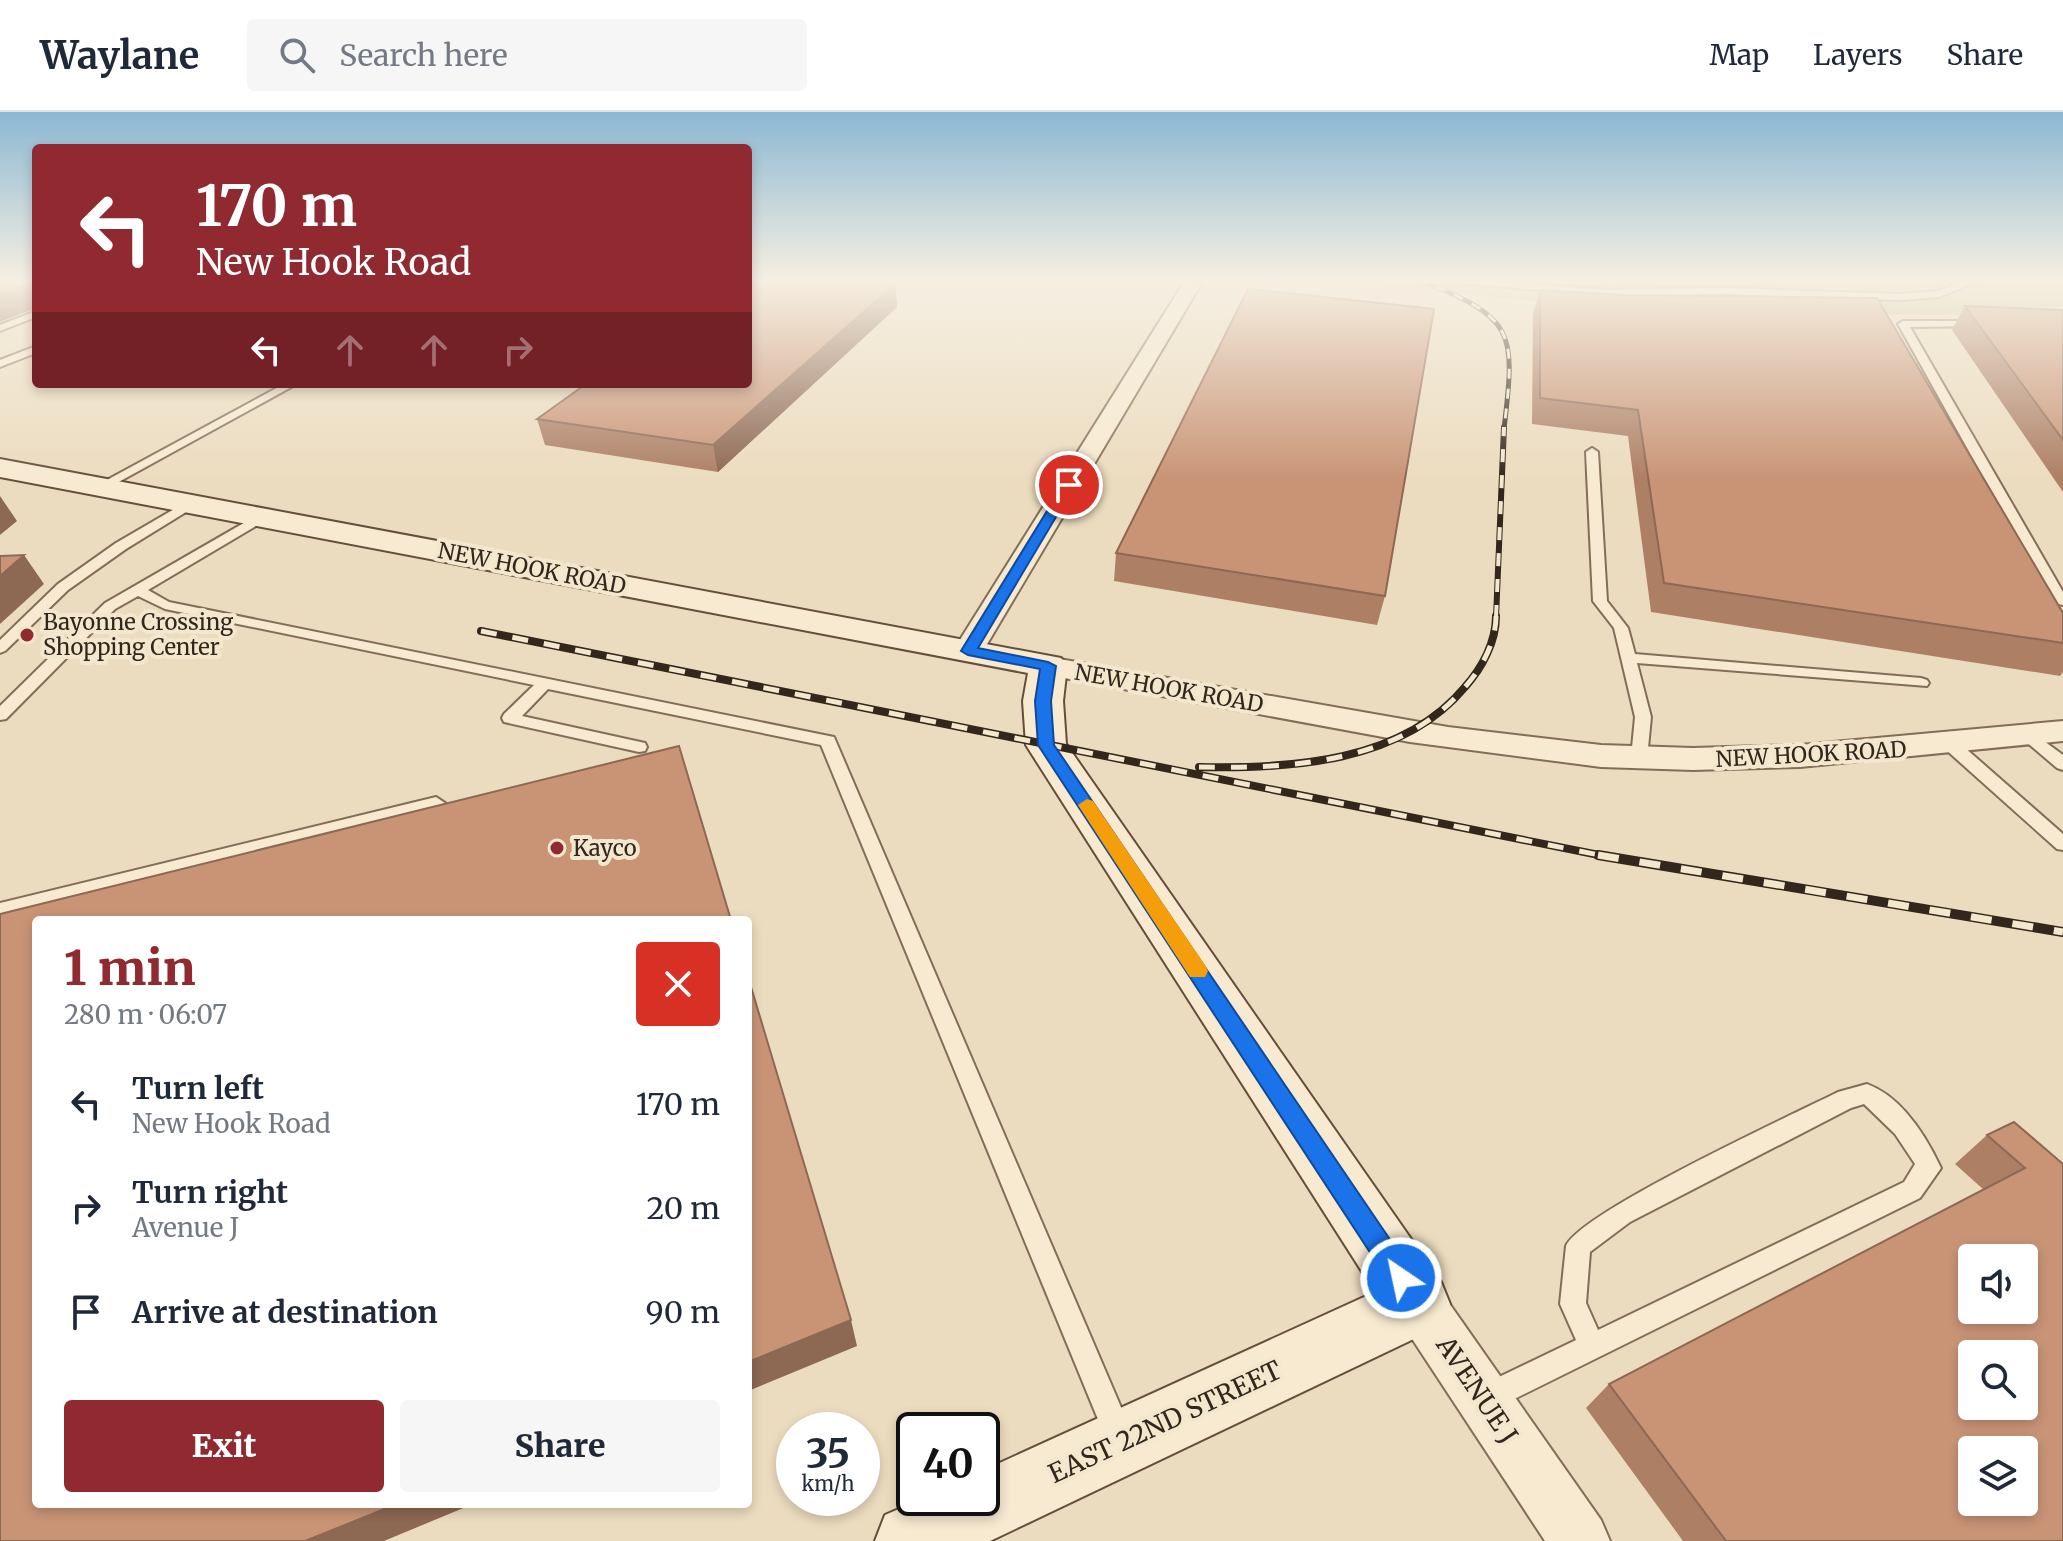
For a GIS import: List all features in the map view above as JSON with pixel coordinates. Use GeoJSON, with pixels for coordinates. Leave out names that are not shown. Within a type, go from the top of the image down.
{"type":"FeatureCollection","features":[{"type":"Feature","properties":{"kind":"street"},"geometry":{"type":"LineString","coordinates":[[968,651],[1154,346]]}},
{"type":"Feature","properties":{"kind":"street","name":"NEW HOOK ROAD"},"geometry":{"type":"LineString","coordinates":[[0,468],[1048,666],[1433,736],[1537,751],[1744,761],[1851,755],[2063,731]]}},
{"type":"Feature","properties":{"kind":"street","name":"AVENUE J"},"geometry":{"type":"LineString","coordinates":[[1048,666],[1043,701],[1046,745],[1580,1541]]}},
{"type":"Feature","properties":{"kind":"street","name":"EAST 22ND STREET"},"geometry":{"type":"LineString","coordinates":[[911,1541],[1419,1304]]}},
{"type":"Feature","properties":{"kind":"lane"},"geometry":{"type":"LineString","coordinates":[[1915,346],[2051,586],[2063,601]]}},
{"type":"Feature","properties":{"kind":"lane"},"geometry":{"type":"LineString","coordinates":[[0,364],[32,351]]}},
{"type":"Feature","properties":{"kind":"lane"},"geometry":{"type":"LineString","coordinates":[[100,487],[285,388]]}},
{"type":"Feature","properties":{"kind":"lane"},"geometry":{"type":"LineString","coordinates":[[1592,452],[1600,601],[1621,628],[1643,717],[1639,758]]}},
{"type":"Feature","properties":{"kind":"lane"},"geometry":{"type":"LineString","coordinates":[[0,648],[63,587],[121,546],[193,504]]}},
{"type":"Feature","properties":{"kind":"lane"},"geometry":{"type":"LineString","coordinates":[[0,715],[110,606],[261,517]]}},
{"type":"Feature","properties":{"kind":"lane"},"geometry":{"type":"LineString","coordinates":[[138,590],[165,605],[828,741],[1122,1442]]}},
{"type":"Feature","properties":{"kind":"lane"},"geometry":{"type":"LineString","coordinates":[[1628,658],[1921,683]]}},
{"type":"Feature","properties":{"kind":"lane"},"geometry":{"type":"LineString","coordinates":[[545,683],[510,718],[639,747]]}},
{"type":"Feature","properties":{"kind":"lane"},"geometry":{"type":"LineString","coordinates":[[2029,735],[2063,764]]}},
{"type":"Feature","properties":{"kind":"lane"},"geometry":{"type":"LineString","coordinates":[[1950,744],[2063,844]]}},
{"type":"Feature","properties":{"kind":"lane"},"geometry":{"type":"LineString","coordinates":[[0,910],[436,803]]}},
{"type":"Feature","properties":{"kind":"lane"},"geometry":{"type":"LineString","coordinates":[[1484,1399],[1592,1347],[1912,1190],[1929,1168],[1920,1146],[1867,1094],[1846,1099],[1621,1214],[1578,1246],[1573,1304],[1592,1347]]}},
{"type":"Feature","properties":{"kind":"building"},"geometry":{"type":"Polygon","coordinates":[[[752,346],[825,346],[713,445],[537,419],[580,388],[752,388],[752,346]]]}},
{"type":"Feature","properties":{"kind":"building"},"geometry":{"type":"Polygon","coordinates":[[[1220,346],[1428,346],[1385,596],[1116,553],[1220,346]]]}},
{"type":"Feature","properties":{"kind":"building"},"geometry":{"type":"Polygon","coordinates":[[[1540,346],[1905,346],[2063,613],[2063,643],[1664,583],[1638,410],[1540,398],[1540,346]]]}},
{"type":"Feature","properties":{"kind":"building"},"geometry":{"type":"Polygon","coordinates":[[[1994,346],[2063,346],[2063,440],[1994,346]]]}},
{"type":"Feature","properties":{"kind":"building"},"geometry":{"type":"Polygon","coordinates":[[[24,555],[0,576],[0,556],[24,555]]]}},
{"type":"Feature","properties":{"kind":"building"},"geometry":{"type":"Polygon","coordinates":[[[679,746],[730,916],[32,916],[32,1508],[387,1508],[305,1541],[0,1541],[0,914],[679,746]]]}},
{"type":"Feature","properties":{"kind":"building"},"geometry":{"type":"Polygon","coordinates":[[[752,990],[851,1320],[752,1360],[752,990]]]}},
{"type":"Feature","properties":{"kind":"building"},"geometry":{"type":"Polygon","coordinates":[[[2014,1122],[2063,1164],[2063,1541],[1726,1541],[1609,1384],[2025,1168],[1987,1135],[2014,1122]]]}},
{"type":"Feature","properties":{"kind":"railway"},"geometry":{"type":"LineString","coordinates":[[1504,429],[1509,369],[1507,346]]}},
{"type":"Feature","properties":{"kind":"railway"},"geometry":{"type":"LineString","coordinates":[[1496,618],[1504,427]]}},
{"type":"Feature","properties":{"kind":"railway"},"geometry":{"type":"LineString","coordinates":[[1199,767],[1307,763],[1377,746],[1410,732],[1439,712],[1471,680],[1491,645],[1496,616]]}},
{"type":"Feature","properties":{"kind":"railway"},"geometry":{"type":"LineString","coordinates":[[481,631],[1604,856]]}},
{"type":"Feature","properties":{"kind":"railway"},"geometry":{"type":"LineString","coordinates":[[1598,855],[1604,856]]}},
{"type":"Feature","properties":{"kind":"railway"},"geometry":{"type":"LineString","coordinates":[[1604,856],[2063,932]]}},
{"type":"Feature","properties":{"kind":"railway"},"geometry":{"type":"LineString","coordinates":[[1604,856],[1609,857]]}},
{"type":"Feature","properties":{"kind":"slow traffic"},"geometry":{"type":"LineString","coordinates":[[1087,805],[1197,971]]}},
{"type":"Feature","properties":{"kind":"place","name":"Bayonne Crossing Shopping Center"},"geometry":{"type":"Point","coordinates":[27,635]}},
{"type":"Feature","properties":{"kind":"place","name":"Kayco"},"geometry":{"type":"Point","coordinates":[557,848]}},
{"type":"Feature","properties":{"kind":"route"},"geometry":{"type":"LineString","coordinates":[[1069,485],[968,651],[1048,666],[1043,701],[1046,745],[1401,1278]]}}]}
